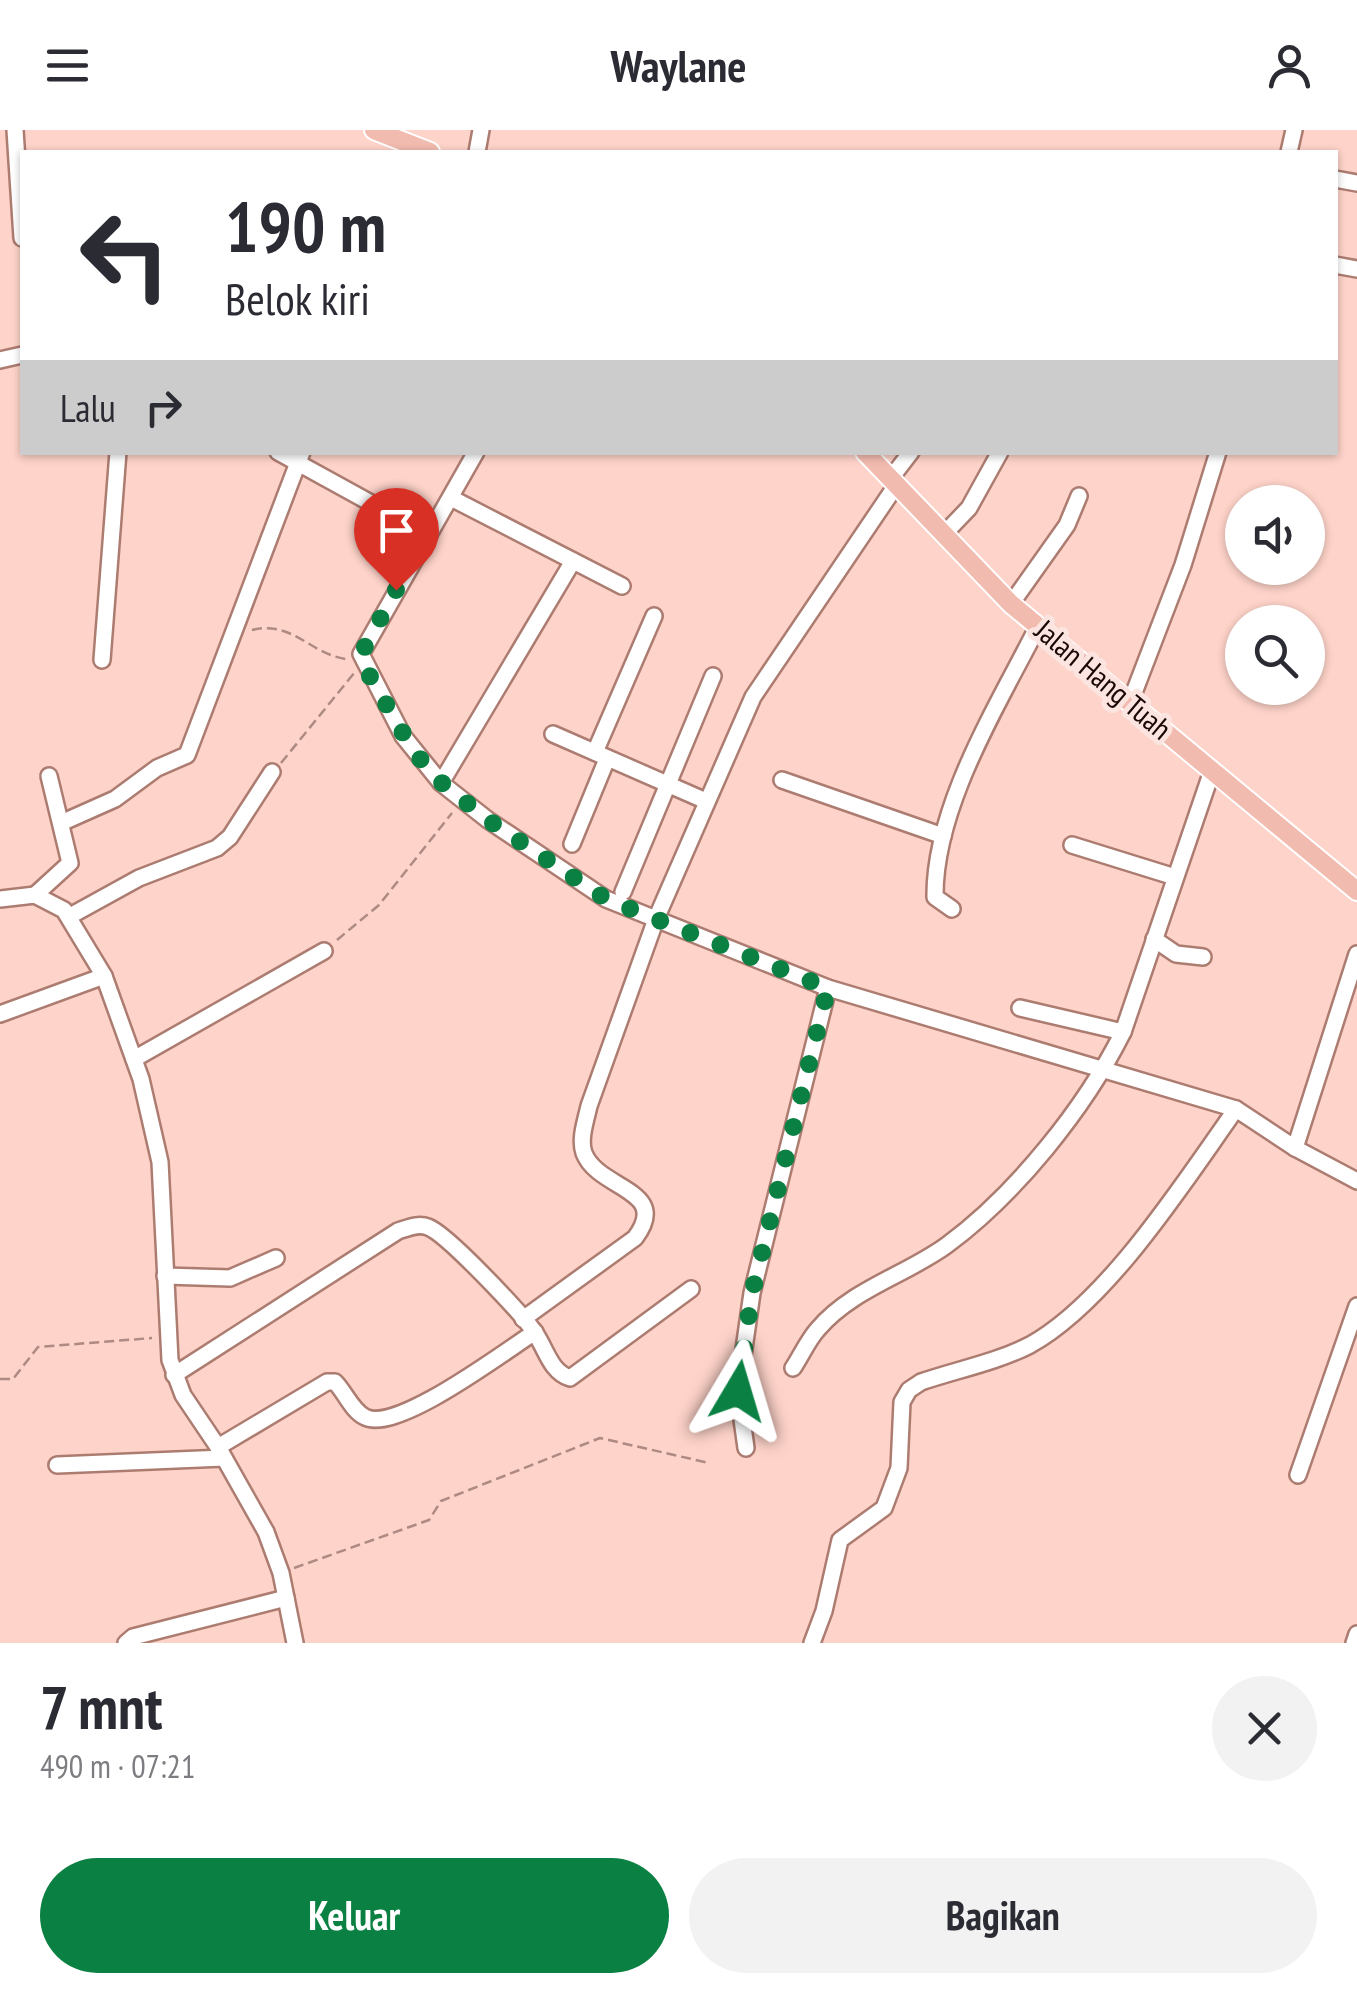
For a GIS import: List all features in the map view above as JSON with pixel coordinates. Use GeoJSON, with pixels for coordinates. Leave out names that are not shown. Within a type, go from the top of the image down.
{"type":"FeatureCollection","features":[{"type":"Feature","properties":{"kind":"main road"},"geometry":{"type":"LineString","coordinates":[[374,130],[421,150]]}},
{"type":"Feature","properties":{"kind":"main road","name":"Jalan Hang Tuah"},"geometry":{"type":"LineString","coordinates":[[868,455],[1011,604],[1357,892]]}},
{"type":"Feature","properties":{"kind":"street"},"geometry":{"type":"LineString","coordinates":[[15,130],[20,207]]}},
{"type":"Feature","properties":{"kind":"street"},"geometry":{"type":"LineString","coordinates":[[102,660],[118,455]]}},
{"type":"Feature","properties":{"kind":"street"},"geometry":{"type":"LineString","coordinates":[[474,455],[363,660],[402,736],[462,800],[582,886],[656,919],[828,988],[1236,1109],[1357,1182]]}},
{"type":"Feature","properties":{"kind":"street"},"geometry":{"type":"LineString","coordinates":[[523,1319],[635,1238],[647,1222],[648,1211],[640,1201],[594,1168],[584,1152],[582,1138],[589,1106],[656,919],[753,696],[909,455]]}},
{"type":"Feature","properties":{"kind":"street"},"geometry":{"type":"LineString","coordinates":[[945,533],[969,508],[998,455]]}},
{"type":"Feature","properties":{"kind":"street"},"geometry":{"type":"LineString","coordinates":[[1130,703],[1183,565],[1217,455]]}},
{"type":"Feature","properties":{"kind":"street"},"geometry":{"type":"LineString","coordinates":[[61,823],[115,799],[157,768],[187,755],[299,458],[429,535]]}},
{"type":"Feature","properties":{"kind":"street"},"geometry":{"type":"LineString","coordinates":[[1011,604],[1066,525],[1079,496]]}},
{"type":"Feature","properties":{"kind":"street"},"geometry":{"type":"LineString","coordinates":[[451,498],[622,586]]}},
{"type":"Feature","properties":{"kind":"street"},"geometry":{"type":"LineString","coordinates":[[442,783],[573,561]]}},
{"type":"Feature","properties":{"kind":"street"},"geometry":{"type":"LineString","coordinates":[[572,844],[654,616]]}},
{"type":"Feature","properties":{"kind":"street"},"geometry":{"type":"LineString","coordinates":[[952,910],[935,896],[935,871],[943,836],[980,740],[1038,626]]}},
{"type":"Feature","properties":{"kind":"street"},"geometry":{"type":"LineString","coordinates":[[623,892],[713,676]]}},
{"type":"Feature","properties":{"kind":"street"},"geometry":{"type":"LineString","coordinates":[[554,734],[706,802]]}},
{"type":"Feature","properties":{"kind":"street"},"geometry":{"type":"LineString","coordinates":[[794,1368],[818,1328],[842,1308],[866,1290],[946,1246],[988,1210],[1052,1139],[1103,1072],[1123,1032],[1212,771]]}},
{"type":"Feature","properties":{"kind":"street"},"geometry":{"type":"LineString","coordinates":[[70,916],[138,878],[217,848],[230,837],[272,772]]}},
{"type":"Feature","properties":{"kind":"street"},"geometry":{"type":"LineString","coordinates":[[35,895],[70,863],[49,776]]}},
{"type":"Feature","properties":{"kind":"street"},"geometry":{"type":"LineString","coordinates":[[782,780],[943,836]]}},
{"type":"Feature","properties":{"kind":"street"},"geometry":{"type":"LineString","coordinates":[[1072,846],[1176,877]]}},
{"type":"Feature","properties":{"kind":"street"},"geometry":{"type":"LineString","coordinates":[[0,899],[35,895],[55,904],[70,916],[104,976],[134,1059],[160,1162],[168,1337],[174,1375],[266,1532],[281,1572],[295,1643]]}},
{"type":"Feature","properties":{"kind":"street"},"geometry":{"type":"LineString","coordinates":[[1154,938],[1176,954],[1203,957]]}},
{"type":"Feature","properties":{"kind":"street"},"geometry":{"type":"LineString","coordinates":[[134,1059],[324,951]]}},
{"type":"Feature","properties":{"kind":"street"},"geometry":{"type":"LineString","coordinates":[[1295,1148],[1357,954]]}},
{"type":"Feature","properties":{"kind":"street"},"geometry":{"type":"LineString","coordinates":[[0,1014],[104,976]]}},
{"type":"Feature","properties":{"kind":"street"},"geometry":{"type":"LineString","coordinates":[[746,1448],[738,1391],[752,1293],[828,988]]}},
{"type":"Feature","properties":{"kind":"street"},"geometry":{"type":"LineString","coordinates":[[1020,1008],[1123,1032]]}},
{"type":"Feature","properties":{"kind":"street"},"geometry":{"type":"LineString","coordinates":[[812,1643],[824,1611],[840,1540],[884,1508],[899,1468],[902,1402],[909,1390],[921,1382],[1018,1350],[1058,1326],[1127,1255],[1236,1109]]}},
{"type":"Feature","properties":{"kind":"street"},"geometry":{"type":"LineString","coordinates":[[174,1375],[398,1231],[415,1226],[426,1226],[444,1238],[535,1332],[555,1370],[570,1378],[691,1289]]}},
{"type":"Feature","properties":{"kind":"street"},"geometry":{"type":"LineString","coordinates":[[165,1276],[230,1278],[276,1258]]}},
{"type":"Feature","properties":{"kind":"street"},"geometry":{"type":"LineString","coordinates":[[1298,1476],[1357,1306]]}},
{"type":"Feature","properties":{"kind":"street"},"geometry":{"type":"LineString","coordinates":[[57,1465],[221,1452],[327,1382],[335,1382],[360,1416],[380,1421],[413,1410],[535,1332]]}},
{"type":"Feature","properties":{"kind":"street"},"geometry":{"type":"LineString","coordinates":[[126,1643],[133,1637],[286,1598]]}},
{"type":"Feature","properties":{"kind":"street"},"geometry":{"type":"LineString","coordinates":[[1354,1643],[1357,1634]]}},
{"type":"Feature","properties":{"kind":"path"},"geometry":{"type":"LineString","coordinates":[[231,640],[251,630],[277,627],[299,634],[336,658],[363,660],[272,772]]}},
{"type":"Feature","properties":{"kind":"path"},"geometry":{"type":"LineString","coordinates":[[324,951],[379,905],[462,800]]}},
{"type":"Feature","properties":{"kind":"path"},"geometry":{"type":"LineString","coordinates":[[0,1379],[13,1378],[38,1347],[168,1337]]}},
{"type":"Feature","properties":{"kind":"path"},"geometry":{"type":"LineString","coordinates":[[281,1572],[430,1520],[442,1500],[600,1438],[709,1462]]}},
{"type":"Feature","properties":{"kind":"route"},"geometry":{"type":"LineString","coordinates":[[396,590],[361,654],[402,736],[442,783],[488,820],[606,899],[828,988],[752,1293],[738,1391]]}}]}
